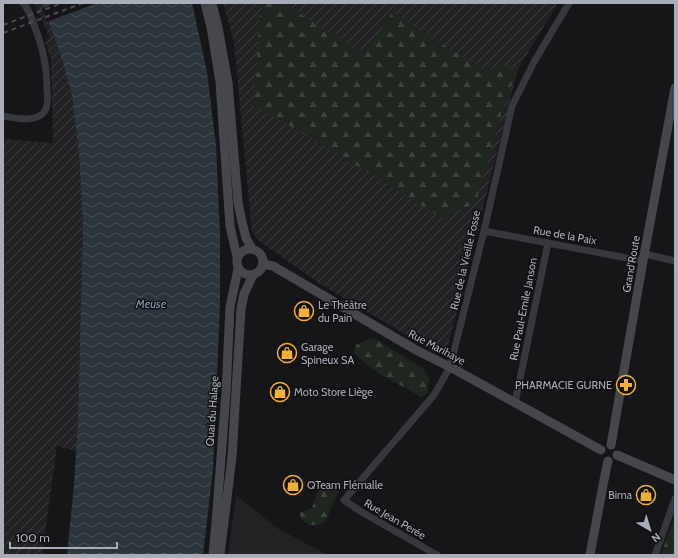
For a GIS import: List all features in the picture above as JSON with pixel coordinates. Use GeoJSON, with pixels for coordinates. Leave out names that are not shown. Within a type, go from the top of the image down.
{"type":"FeatureCollection","features":[{"type":"Feature","properties":{"kind":"main road"},"geometry":{"type":"LineString","coordinates":[[205,3],[211,27],[220,82],[230,226],[237,257],[236,261],[240,272],[246,275],[253,274],[260,270],[263,264],[262,256],[256,250],[249,248],[242,251],[237,257]]}},
{"type":"Feature","properties":{"kind":"main road"},"geometry":{"type":"LineString","coordinates":[[212,3],[228,83],[238,202],[246,238],[252,249]]}},
{"type":"Feature","properties":{"kind":"main road","name":"Grand'Route"},"geometry":{"type":"LineString","coordinates":[[611,445],[675,88]]}},
{"type":"Feature","properties":{"kind":"main road","name":"Rue Marihaye"},"geometry":{"type":"LineString","coordinates":[[263,264],[273,266],[416,350],[450,367],[601,450]]}},
{"type":"Feature","properties":{"kind":"main road","name":"Quai du Halage"},"geometry":{"type":"LineString","coordinates":[[213,555],[226,393],[230,307],[238,269]]}},
{"type":"Feature","properties":{"kind":"main road","name":"Quai du Halage"},"geometry":{"type":"LineString","coordinates":[[220,555],[232,457],[241,309],[244,294],[253,274]]}},
{"type":"Feature","properties":{"kind":"main road"},"geometry":{"type":"LineString","coordinates":[[607,445],[611,445],[617,450],[617,455],[612,461],[608,461],[603,459],[601,450],[607,445]]}},
{"type":"Feature","properties":{"kind":"main road"},"geometry":{"type":"LineString","coordinates":[[617,455],[675,480]]}},
{"type":"Feature","properties":{"kind":"main road"},"geometry":{"type":"LineString","coordinates":[[590,555],[608,461]]}},
{"type":"Feature","properties":{"kind":"street"},"geometry":{"type":"LineString","coordinates":[[3,116],[26,120],[35,118],[44,112],[48,102],[47,71],[44,55],[29,10],[23,3]]}},
{"type":"Feature","properties":{"kind":"street","name":"Rue de la Vieille Fosse"},"geometry":{"type":"LineString","coordinates":[[344,500],[434,396],[450,367],[484,231],[512,106],[534,62],[569,3]]}},
{"type":"Feature","properties":{"kind":"street","name":"Rue de la Paix"},"geometry":{"type":"LineString","coordinates":[[484,231],[548,243],[675,261]]}},
{"type":"Feature","properties":{"kind":"street","name":"Rue Paul-Emile Janson"},"geometry":{"type":"LineString","coordinates":[[515,403],[548,243]]}},
{"type":"Feature","properties":{"kind":"street"},"geometry":{"type":"LineString","coordinates":[[655,555],[675,499]]}},
{"type":"Feature","properties":{"kind":"street","name":"Rue Jean Perée"},"geometry":{"type":"LineString","coordinates":[[344,500],[360,511],[437,555]]}},
{"type":"Feature","properties":{"kind":"shaded area"},"geometry":{"type":"Polygon","coordinates":[[[34,3],[42,3],[62,59],[72,96],[79,153],[83,227],[78,418],[76,451],[57,446],[42,555],[3,555],[3,139],[53,143],[51,60],[45,41],[50,38],[34,3]]]}},
{"type":"Feature","properties":{"kind":"shaded area"},"geometry":{"type":"Polygon","coordinates":[[[223,3],[558,3],[518,69],[447,350],[437,353],[320,284],[259,241],[252,232],[234,42],[223,3]]]}},
{"type":"Feature","properties":{"kind":"shaded area"},"geometry":{"type":"Polygon","coordinates":[[[236,495],[277,528],[328,555],[228,555],[236,495]]]}},
{"type":"Feature","properties":{"kind":"green space"},"geometry":{"type":"Polygon","coordinates":[[[264,3],[283,3],[364,54],[393,12],[474,64],[488,71],[500,64],[518,69],[503,108],[477,199],[471,205],[452,213],[443,219],[317,141],[254,106],[260,13],[264,3]]]}},
{"type":"Feature","properties":{"kind":"green space"},"geometry":{"type":"Polygon","coordinates":[[[370,338],[376,339],[425,370],[430,381],[427,386],[428,393],[421,397],[374,370],[353,352],[356,345],[370,338]]]}},
{"type":"Feature","properties":{"kind":"green space"},"geometry":{"type":"Polygon","coordinates":[[[321,487],[340,489],[325,521],[318,525],[310,525],[302,520],[300,517],[300,512],[312,508],[318,490],[321,487]]]}},
{"type":"Feature","properties":{"kind":"green space"},"geometry":{"type":"Polygon","coordinates":[[[675,516],[675,555],[661,555],[668,534],[675,516]]]}},
{"type":"Feature","properties":{"kind":"water","name":"Meuse"},"geometry":{"type":"Polygon","coordinates":[[[42,3],[192,3],[207,72],[216,145],[220,236],[220,303],[213,469],[203,555],[67,555],[74,485],[78,418],[83,227],[79,153],[72,96],[62,59],[42,3]]]}},
{"type":"Feature","properties":{"kind":"pier"},"geometry":{"type":"Polygon","coordinates":[[[55,3],[97,3],[47,22],[42,8],[55,3]]]}},
{"type":"Feature","properties":{"kind":"railway"},"geometry":{"type":"LineString","coordinates":[[3,25],[62,3]]}},
{"type":"Feature","properties":{"kind":"railway"},"geometry":{"type":"LineString","coordinates":[[3,33],[83,3]]}},
{"type":"Feature","properties":{"kind":"place","name":"Le Théâtre du Pain"},"geometry":{"type":"Point","coordinates":[304,311]}},
{"type":"Feature","properties":{"kind":"place","name":"Garage Spineux SA"},"geometry":{"type":"Point","coordinates":[287,353]}},
{"type":"Feature","properties":{"kind":"place","name":"PHARMACIE GURNE"},"geometry":{"type":"Point","coordinates":[626,385]}},
{"type":"Feature","properties":{"kind":"place","name":"Moto Store Liège"},"geometry":{"type":"Point","coordinates":[280,392]}},
{"type":"Feature","properties":{"kind":"place","name":"QTeam Flémalle"},"geometry":{"type":"Point","coordinates":[293,485]}},
{"type":"Feature","properties":{"kind":"place","name":"Bima"},"geometry":{"type":"Point","coordinates":[646,495]}}]}
